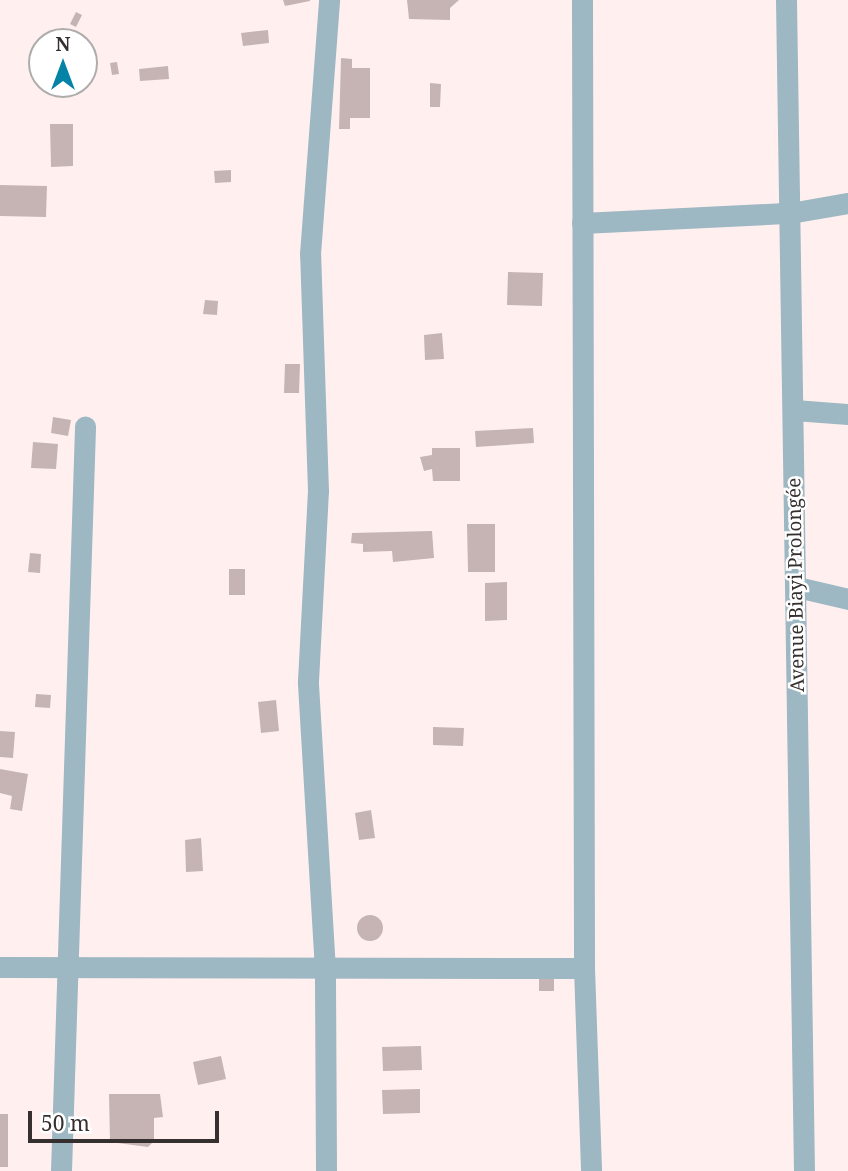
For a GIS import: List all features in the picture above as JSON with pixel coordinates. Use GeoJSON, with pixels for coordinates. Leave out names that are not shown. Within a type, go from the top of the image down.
{"type":"FeatureCollection","features":[{"type":"Feature","properties":{"kind":"street"},"geometry":{"type":"LineString","coordinates":[[326,1171],[325,970],[308,681],[318,491],[310,254],[330,0]]}},
{"type":"Feature","properties":{"kind":"street"},"geometry":{"type":"LineString","coordinates":[[582,0],[584,968],[591,1171]]}},
{"type":"Feature","properties":{"kind":"street","name":"Avenue Biayi Prolongée"},"geometry":{"type":"LineString","coordinates":[[786,0],[804,1171]]}},
{"type":"Feature","properties":{"kind":"street"},"geometry":{"type":"LineString","coordinates":[[582,223],[790,214],[848,203]]}},
{"type":"Feature","properties":{"kind":"street"},"geometry":{"type":"LineString","coordinates":[[794,410],[848,414]]}},
{"type":"Feature","properties":{"kind":"street"},"geometry":{"type":"LineString","coordinates":[[61,1171],[70,967],[85,426]]}},
{"type":"Feature","properties":{"kind":"street"},"geometry":{"type":"LineString","coordinates":[[797,587],[848,599]]}},
{"type":"Feature","properties":{"kind":"street"},"geometry":{"type":"LineString","coordinates":[[0,967],[325,970],[584,968]]}},
{"type":"Feature","properties":{"kind":"building"},"geometry":{"type":"Polygon","coordinates":[[[283,0],[310,0],[310,1],[285,6],[283,0]]]}},
{"type":"Feature","properties":{"kind":"building"},"geometry":{"type":"Polygon","coordinates":[[[407,0],[459,0],[450,8],[450,20],[409,19],[407,0]]]}},
{"type":"Feature","properties":{"kind":"building"},"geometry":{"type":"Polygon","coordinates":[[[76,12],[82,15],[76,27],[70,24],[76,12]]]}},
{"type":"Feature","properties":{"kind":"building"},"geometry":{"type":"Polygon","coordinates":[[[268,30],[269,43],[243,46],[241,33],[268,30]]]}},
{"type":"Feature","properties":{"kind":"building"},"geometry":{"type":"Polygon","coordinates":[[[341,58],[352,59],[352,68],[370,68],[370,118],[350,118],[350,129],[339,129],[341,58]]]}},
{"type":"Feature","properties":{"kind":"building"},"geometry":{"type":"Polygon","coordinates":[[[117,62],[119,74],[112,75],[110,63],[117,62]]]}},
{"type":"Feature","properties":{"kind":"building"},"geometry":{"type":"Polygon","coordinates":[[[168,66],[169,79],[140,81],[139,69],[168,66]]]}},
{"type":"Feature","properties":{"kind":"building"},"geometry":{"type":"Polygon","coordinates":[[[430,83],[441,84],[440,107],[430,107],[430,83]]]}},
{"type":"Feature","properties":{"kind":"building"},"geometry":{"type":"Polygon","coordinates":[[[50,124],[73,124],[73,166],[51,167],[50,124]]]}},
{"type":"Feature","properties":{"kind":"building"},"geometry":{"type":"Polygon","coordinates":[[[231,170],[231,182],[215,183],[214,171],[231,170]]]}},
{"type":"Feature","properties":{"kind":"building"},"geometry":{"type":"Polygon","coordinates":[[[0,185],[47,186],[46,217],[0,216],[0,185]]]}},
{"type":"Feature","properties":{"kind":"building"},"geometry":{"type":"Polygon","coordinates":[[[508,272],[543,273],[542,306],[507,305],[508,272]]]}},
{"type":"Feature","properties":{"kind":"building"},"geometry":{"type":"Polygon","coordinates":[[[205,300],[218,301],[217,315],[203,314],[205,300]]]}},
{"type":"Feature","properties":{"kind":"building"},"geometry":{"type":"Polygon","coordinates":[[[442,333],[444,359],[425,360],[424,335],[442,333]]]}},
{"type":"Feature","properties":{"kind":"building"},"geometry":{"type":"Polygon","coordinates":[[[285,364],[300,364],[299,393],[284,393],[285,364]]]}},
{"type":"Feature","properties":{"kind":"building"},"geometry":{"type":"Polygon","coordinates":[[[53,417],[71,420],[68,436],[51,433],[53,417]]]}},
{"type":"Feature","properties":{"kind":"building"},"geometry":{"type":"Polygon","coordinates":[[[533,428],[534,443],[476,447],[475,431],[533,428]]]}},
{"type":"Feature","properties":{"kind":"building"},"geometry":{"type":"Polygon","coordinates":[[[33,442],[58,444],[56,469],[31,468],[33,442]]]}},
{"type":"Feature","properties":{"kind":"building"},"geometry":{"type":"Polygon","coordinates":[[[432,448],[460,448],[460,481],[433,481],[432,469],[424,471],[420,457],[432,455],[432,448]]]}},
{"type":"Feature","properties":{"kind":"building"},"geometry":{"type":"Polygon","coordinates":[[[467,524],[495,524],[495,572],[468,572],[467,524]]]}},
{"type":"Feature","properties":{"kind":"building"},"geometry":{"type":"Polygon","coordinates":[[[432,531],[434,558],[393,562],[392,551],[363,552],[363,544],[351,543],[352,533],[432,531]]]}},
{"type":"Feature","properties":{"kind":"building"},"geometry":{"type":"Polygon","coordinates":[[[30,553],[41,554],[40,573],[28,572],[30,553]]]}},
{"type":"Feature","properties":{"kind":"building"},"geometry":{"type":"Polygon","coordinates":[[[229,569],[245,569],[245,595],[229,595],[229,569]]]}},
{"type":"Feature","properties":{"kind":"building"},"geometry":{"type":"Polygon","coordinates":[[[507,582],[507,620],[485,621],[485,583],[507,582]]]}},
{"type":"Feature","properties":{"kind":"building"},"geometry":{"type":"Polygon","coordinates":[[[36,694],[51,695],[50,708],[35,707],[36,694]]]}},
{"type":"Feature","properties":{"kind":"building"},"geometry":{"type":"Polygon","coordinates":[[[276,700],[279,731],[261,733],[258,702],[276,700]]]}},
{"type":"Feature","properties":{"kind":"building"},"geometry":{"type":"Polygon","coordinates":[[[433,727],[464,728],[463,746],[433,745],[433,727]]]}},
{"type":"Feature","properties":{"kind":"building"},"geometry":{"type":"Polygon","coordinates":[[[0,731],[15,732],[13,758],[0,757],[0,731]]]}},
{"type":"Feature","properties":{"kind":"building"},"geometry":{"type":"Polygon","coordinates":[[[0,769],[28,774],[22,811],[10,809],[12,796],[0,793],[0,769]]]}},
{"type":"Feature","properties":{"kind":"building"},"geometry":{"type":"Polygon","coordinates":[[[371,810],[375,838],[359,840],[355,813],[371,810]]]}},
{"type":"Feature","properties":{"kind":"building"},"geometry":{"type":"Polygon","coordinates":[[[201,838],[203,871],[186,872],[185,840],[201,838]]]}},
{"type":"Feature","properties":{"kind":"building"},"geometry":{"type":"Polygon","coordinates":[[[370,915],[379,919],[383,928],[379,937],[370,941],[361,937],[357,928],[361,919],[370,915]]]}},
{"type":"Feature","properties":{"kind":"building"},"geometry":{"type":"Polygon","coordinates":[[[539,973],[554,973],[554,991],[539,991],[539,973]]]}},
{"type":"Feature","properties":{"kind":"building"},"geometry":{"type":"Polygon","coordinates":[[[421,1046],[422,1070],[383,1071],[382,1047],[421,1046]]]}},
{"type":"Feature","properties":{"kind":"building"},"geometry":{"type":"Polygon","coordinates":[[[221,1056],[226,1079],[198,1085],[193,1062],[221,1056]]]}},
{"type":"Feature","properties":{"kind":"building"},"geometry":{"type":"Polygon","coordinates":[[[420,1089],[420,1113],[383,1114],[382,1090],[420,1089]]]}},
{"type":"Feature","properties":{"kind":"building"},"geometry":{"type":"Polygon","coordinates":[[[109,1094],[160,1094],[163,1117],[154,1118],[154,1141],[148,1147],[110,1142],[109,1094]]]}},
{"type":"Feature","properties":{"kind":"building"},"geometry":{"type":"Polygon","coordinates":[[[0,1114],[8,1114],[8,1167],[0,1167],[0,1114]]]}}]}
